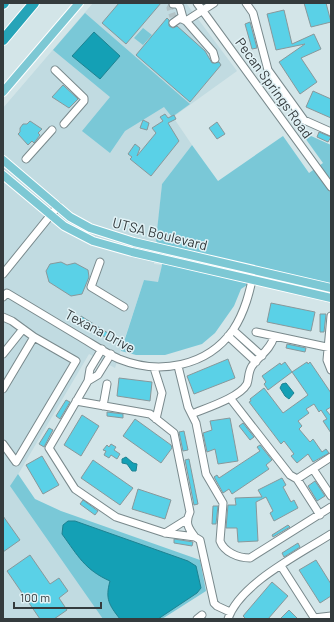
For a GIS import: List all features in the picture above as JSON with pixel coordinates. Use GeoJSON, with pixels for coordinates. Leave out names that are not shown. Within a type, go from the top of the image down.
{"type":"FeatureCollection","features":[{"type":"Feature","properties":{"kind":"highway"},"geometry":{"type":"LineString","coordinates":[[3,40],[34,3]]}},
{"type":"Feature","properties":{"kind":"main road"},"geometry":{"type":"LineString","coordinates":[[3,92],[80,3]]}},
{"type":"Feature","properties":{"kind":"main road","name":"UTSA Boulevard"},"geometry":{"type":"LineString","coordinates":[[3,160],[70,217],[90,228],[153,247],[331,288]]}},
{"type":"Feature","properties":{"kind":"main road","name":"UTSA Boulevard"},"geometry":{"type":"LineString","coordinates":[[3,175],[64,226],[85,238],[150,256],[252,281],[331,298]]}},
{"type":"Feature","properties":{"kind":"street","name":"Pecan Springs Road"},"geometry":{"type":"LineString","coordinates":[[197,3],[331,187]]}},
{"type":"Feature","properties":{"kind":"street"},"geometry":{"type":"LineString","coordinates":[[178,20],[203,11],[214,3]]}},
{"type":"Feature","properties":{"kind":"street"},"geometry":{"type":"LineString","coordinates":[[246,3],[253,12],[268,70],[304,120],[331,132]]}},
{"type":"Feature","properties":{"kind":"street"},"geometry":{"type":"LineString","coordinates":[[173,4],[177,4],[180,7],[178,20]]}},
{"type":"Feature","properties":{"kind":"street"},"geometry":{"type":"LineString","coordinates":[[178,20],[213,52],[215,59]]}},
{"type":"Feature","properties":{"kind":"street"},"geometry":{"type":"LineString","coordinates":[[55,70],[84,98],[84,101],[64,124]]}},
{"type":"Feature","properties":{"kind":"street"},"geometry":{"type":"LineString","coordinates":[[26,159],[52,130]]}},
{"type":"Feature","properties":{"kind":"street"},"geometry":{"type":"LineString","coordinates":[[3,274],[58,206]]}},
{"type":"Feature","properties":{"kind":"street"},"geometry":{"type":"LineString","coordinates":[[150,256],[153,247]]}},
{"type":"Feature","properties":{"kind":"street"},"geometry":{"type":"LineString","coordinates":[[100,262],[91,287],[124,307]]}},
{"type":"Feature","properties":{"kind":"street","name":"Texana Drive"},"geometry":{"type":"LineString","coordinates":[[4,292],[111,354],[133,363],[154,368],[178,366],[203,357],[215,349],[230,333],[244,310],[254,270]]}},
{"type":"Feature","properties":{"kind":"street"},"geometry":{"type":"LineString","coordinates":[[331,316],[330,348],[327,360],[331,370]]}},
{"type":"Feature","properties":{"kind":"street"},"geometry":{"type":"LineString","coordinates":[[3,317],[76,361],[16,462],[3,444]]}},
{"type":"Feature","properties":{"kind":"street"},"geometry":{"type":"LineString","coordinates":[[3,354],[23,329]]}},
{"type":"Feature","properties":{"kind":"street"},"geometry":{"type":"LineString","coordinates":[[256,332],[330,348]]}},
{"type":"Feature","properties":{"kind":"street"},"geometry":{"type":"LineString","coordinates":[[230,333],[259,359]]}},
{"type":"Feature","properties":{"kind":"street"},"geometry":{"type":"LineString","coordinates":[[192,414],[230,398],[244,388],[247,383],[249,372],[271,346],[274,336]]}},
{"type":"Feature","properties":{"kind":"street"},"geometry":{"type":"LineString","coordinates":[[3,389],[34,337]]}},
{"type":"Feature","properties":{"kind":"street"},"geometry":{"type":"LineString","coordinates":[[102,349],[90,369],[88,381],[49,448],[75,490],[116,516],[166,533],[195,536]]}},
{"type":"Feature","properties":{"kind":"street"},"geometry":{"type":"LineString","coordinates":[[88,381],[98,375],[111,354]]}},
{"type":"Feature","properties":{"kind":"street"},"geometry":{"type":"LineString","coordinates":[[178,366],[188,407],[196,423],[207,479],[223,503],[220,541],[222,546],[237,557],[250,558],[331,507]]}},
{"type":"Feature","properties":{"kind":"street"},"geometry":{"type":"LineString","coordinates":[[154,368],[162,393],[156,419]]}},
{"type":"Feature","properties":{"kind":"street"},"geometry":{"type":"LineString","coordinates":[[103,406],[107,384]]}},
{"type":"Feature","properties":{"kind":"street"},"geometry":{"type":"LineString","coordinates":[[230,398],[290,475],[297,479],[320,515]]}},
{"type":"Feature","properties":{"kind":"street"},"geometry":{"type":"LineString","coordinates":[[76,401],[150,414],[174,432],[190,512],[186,520],[166,533]]}},
{"type":"Feature","properties":{"kind":"street"},"geometry":{"type":"LineString","coordinates":[[297,479],[331,457]]}},
{"type":"Feature","properties":{"kind":"street"},"geometry":{"type":"LineString","coordinates":[[313,469],[331,496]]}},
{"type":"Feature","properties":{"kind":"street"},"geometry":{"type":"LineString","coordinates":[[186,520],[188,528],[202,544],[214,603],[230,612]]}},
{"type":"Feature","properties":{"kind":"street"},"geometry":{"type":"LineString","coordinates":[[228,619],[230,612],[253,584],[331,534]]}},
{"type":"Feature","properties":{"kind":"street"},"geometry":{"type":"LineString","coordinates":[[281,566],[314,618],[331,616]]}},
{"type":"Feature","properties":{"kind":"shaded area"},"geometry":{"type":"Polygon","coordinates":[[[93,3],[186,3],[237,71],[173,117],[192,145],[162,184],[154,264],[162,265],[158,283],[144,280],[115,368],[89,354],[13,483],[108,619],[3,619],[3,108],[93,3]]]}},
{"type":"Feature","properties":{"kind":"shaded area"},"geometry":{"type":"Polygon","coordinates":[[[85,13],[190,104],[172,117],[164,107],[125,131],[110,153],[82,131],[110,97],[53,50],[85,13]]]}},
{"type":"Feature","properties":{"kind":"shaded area"},"geometry":{"type":"Polygon","coordinates":[[[143,28],[152,35],[143,45],[134,38],[143,28]]]}},
{"type":"Feature","properties":{"kind":"shaded area"},"geometry":{"type":"Polygon","coordinates":[[[94,32],[120,56],[100,79],[72,56],[94,32]]]}},
{"type":"Feature","properties":{"kind":"shaded area"},"geometry":{"type":"Polygon","coordinates":[[[300,131],[331,145],[331,284],[268,271],[241,289],[234,306],[215,333],[202,344],[165,355],[136,355],[121,351],[144,280],[158,282],[162,265],[156,240],[162,184],[192,145],[218,181],[283,136],[309,173],[323,163],[300,131]]]}},
{"type":"Feature","properties":{"kind":"shaded area"},"geometry":{"type":"Polygon","coordinates":[[[286,383],[294,393],[289,399],[280,388],[282,384],[286,383]]]}},
{"type":"Feature","properties":{"kind":"shaded area"},"geometry":{"type":"Polygon","coordinates":[[[126,457],[133,463],[137,464],[136,471],[132,471],[127,464],[122,463],[122,459],[126,457]]]}},
{"type":"Feature","properties":{"kind":"shaded area"},"geometry":{"type":"Polygon","coordinates":[[[18,474],[35,499],[61,511],[200,560],[206,591],[162,619],[103,619],[10,486],[18,474]]]}},
{"type":"Feature","properties":{"kind":"shaded area"},"geometry":{"type":"Polygon","coordinates":[[[68,521],[75,521],[188,561],[196,566],[201,588],[197,593],[158,619],[120,619],[109,602],[108,593],[110,581],[101,577],[88,567],[62,534],[63,525],[68,521]]]}},
{"type":"Feature","properties":{"kind":"building"},"geometry":{"type":"Polygon","coordinates":[[[119,3],[161,3],[126,44],[102,23],[119,3]]]}},
{"type":"Feature","properties":{"kind":"building"},"geometry":{"type":"Polygon","coordinates":[[[304,3],[326,3],[331,22],[311,27],[304,3]]]}},
{"type":"Feature","properties":{"kind":"building"},"geometry":{"type":"Polygon","coordinates":[[[284,10],[292,44],[314,34],[321,49],[301,58],[317,82],[300,94],[279,62],[305,44],[276,50],[267,14],[284,10]]]}},
{"type":"Feature","properties":{"kind":"building"},"geometry":{"type":"Polygon","coordinates":[[[167,18],[169,20],[169,26],[173,28],[177,26],[205,51],[212,63],[219,62],[221,65],[190,102],[136,55],[167,18]]]}},
{"type":"Feature","properties":{"kind":"building"},"geometry":{"type":"Polygon","coordinates":[[[250,22],[257,48],[252,49],[245,24],[250,22]]]}},
{"type":"Feature","properties":{"kind":"building"},"geometry":{"type":"Polygon","coordinates":[[[63,85],[78,99],[69,108],[52,97],[63,85]]]}},
{"type":"Feature","properties":{"kind":"building"},"geometry":{"type":"Polygon","coordinates":[[[313,91],[331,99],[331,118],[306,107],[313,91]]]}},
{"type":"Feature","properties":{"kind":"building"},"geometry":{"type":"Polygon","coordinates":[[[165,114],[168,118],[174,115],[176,119],[168,123],[179,141],[151,176],[130,159],[132,157],[128,154],[135,144],[140,148],[137,156],[156,133],[152,128],[163,121],[160,117],[165,114]]]}},
{"type":"Feature","properties":{"kind":"building"},"geometry":{"type":"Polygon","coordinates":[[[143,120],[149,123],[147,130],[140,128],[143,120]]]}},
{"type":"Feature","properties":{"kind":"building"},"geometry":{"type":"Polygon","coordinates":[[[30,121],[42,129],[38,133],[40,135],[34,143],[32,141],[28,145],[18,134],[23,124],[27,124],[30,121]]]}},
{"type":"Feature","properties":{"kind":"building"},"geometry":{"type":"Polygon","coordinates":[[[217,122],[225,134],[217,139],[209,128],[217,122]]]}},
{"type":"Feature","properties":{"kind":"building"},"geometry":{"type":"Polygon","coordinates":[[[319,132],[331,137],[328,142],[317,137],[319,132]]]}},
{"type":"Feature","properties":{"kind":"building"},"geometry":{"type":"Polygon","coordinates":[[[61,262],[67,265],[75,263],[88,270],[89,277],[82,294],[71,296],[49,282],[46,271],[50,264],[61,262]]]}},
{"type":"Feature","properties":{"kind":"building"},"geometry":{"type":"Polygon","coordinates":[[[271,303],[315,312],[311,331],[267,322],[271,303]]]}},
{"type":"Feature","properties":{"kind":"building"},"geometry":{"type":"Polygon","coordinates":[[[320,314],[326,314],[324,332],[320,332],[320,314]]]}},
{"type":"Feature","properties":{"kind":"building"},"geometry":{"type":"Polygon","coordinates":[[[81,316],[108,333],[105,337],[78,320],[81,316]]]}},
{"type":"Feature","properties":{"kind":"building"},"geometry":{"type":"Polygon","coordinates":[[[287,344],[306,348],[305,352],[286,348],[287,344]]]}},
{"type":"Feature","properties":{"kind":"building"},"geometry":{"type":"Polygon","coordinates":[[[228,359],[235,378],[194,394],[187,376],[228,359]]]}},
{"type":"Feature","properties":{"kind":"building"},"geometry":{"type":"Polygon","coordinates":[[[285,362],[292,372],[268,390],[264,384],[266,382],[262,376],[280,363],[281,365],[285,362]]]}},
{"type":"Feature","properties":{"kind":"building"},"geometry":{"type":"Polygon","coordinates":[[[307,362],[308,364],[310,362],[331,393],[331,407],[326,410],[331,416],[331,433],[323,421],[327,419],[321,410],[319,412],[314,404],[306,409],[309,413],[298,421],[302,426],[299,429],[310,442],[313,439],[322,452],[326,449],[329,453],[313,462],[308,454],[297,463],[291,456],[294,454],[284,441],[281,444],[249,402],[251,401],[250,399],[264,388],[283,413],[308,395],[292,372],[307,362]]]}},
{"type":"Feature","properties":{"kind":"building"},"geometry":{"type":"Polygon","coordinates":[[[119,378],[152,382],[150,401],[117,396],[119,378]]]}},
{"type":"Feature","properties":{"kind":"building"},"geometry":{"type":"Polygon","coordinates":[[[66,400],[70,402],[60,419],[56,416],[66,400]]]}},
{"type":"Feature","properties":{"kind":"building"},"geometry":{"type":"Polygon","coordinates":[[[107,412],[123,414],[123,418],[107,416],[107,412]]]}},
{"type":"Feature","properties":{"kind":"building"},"geometry":{"type":"Polygon","coordinates":[[[82,415],[99,426],[81,456],[64,445],[82,415]]]}},
{"type":"Feature","properties":{"kind":"building"},"geometry":{"type":"Polygon","coordinates":[[[230,418],[238,461],[218,464],[215,449],[207,452],[203,433],[212,430],[210,421],[230,418]]]}},
{"type":"Feature","properties":{"kind":"building"},"geometry":{"type":"Polygon","coordinates":[[[135,419],[171,445],[172,448],[161,463],[123,436],[135,419]]]}},
{"type":"Feature","properties":{"kind":"building"},"geometry":{"type":"Polygon","coordinates":[[[243,423],[254,437],[250,440],[239,426],[243,423]]]}},
{"type":"Feature","properties":{"kind":"building"},"geometry":{"type":"Polygon","coordinates":[[[49,428],[53,430],[44,447],[39,444],[49,428]]]}},
{"type":"Feature","properties":{"kind":"building"},"geometry":{"type":"Polygon","coordinates":[[[184,431],[188,450],[183,451],[179,432],[184,431]]]}},
{"type":"Feature","properties":{"kind":"building"},"geometry":{"type":"Polygon","coordinates":[[[111,444],[116,447],[114,450],[120,454],[117,459],[111,455],[109,458],[104,455],[106,451],[103,450],[107,445],[109,447],[111,444]]]}},
{"type":"Feature","properties":{"kind":"building"},"geometry":{"type":"Polygon","coordinates":[[[260,445],[272,460],[266,465],[269,469],[232,494],[229,489],[223,493],[214,477],[217,475],[219,478],[260,451],[257,447],[260,445]]]}},
{"type":"Feature","properties":{"kind":"building"},"geometry":{"type":"Polygon","coordinates":[[[42,456],[59,485],[43,494],[26,465],[42,456]]]}},
{"type":"Feature","properties":{"kind":"building"},"geometry":{"type":"Polygon","coordinates":[[[189,459],[198,504],[194,505],[185,460],[189,459]]]}},
{"type":"Feature","properties":{"kind":"building"},"geometry":{"type":"Polygon","coordinates":[[[93,460],[133,488],[120,505],[81,478],[93,460]]]}},
{"type":"Feature","properties":{"kind":"building"},"geometry":{"type":"Polygon","coordinates":[[[282,478],[286,485],[283,487],[291,502],[294,500],[298,508],[274,521],[270,513],[273,511],[266,497],[256,502],[258,541],[238,542],[237,528],[226,528],[228,505],[236,505],[235,498],[262,497],[258,490],[282,478]]]}},
{"type":"Feature","properties":{"kind":"building"},"geometry":{"type":"Polygon","coordinates":[[[315,481],[325,496],[317,501],[308,486],[315,481]]]}},
{"type":"Feature","properties":{"kind":"building"},"geometry":{"type":"Polygon","coordinates":[[[138,489],[171,500],[165,519],[132,509],[138,489]]]}},
{"type":"Feature","properties":{"kind":"building"},"geometry":{"type":"Polygon","coordinates":[[[83,500],[98,511],[95,515],[80,504],[83,500]]]}},
{"type":"Feature","properties":{"kind":"building"},"geometry":{"type":"Polygon","coordinates":[[[213,506],[218,506],[216,524],[212,524],[213,506]]]}},
{"type":"Feature","properties":{"kind":"building"},"geometry":{"type":"Polygon","coordinates":[[[3,516],[20,540],[3,552],[3,516]]]}},
{"type":"Feature","properties":{"kind":"building"},"geometry":{"type":"Polygon","coordinates":[[[288,525],[290,527],[273,537],[272,535],[288,525]]]}},
{"type":"Feature","properties":{"kind":"building"},"geometry":{"type":"Polygon","coordinates":[[[174,539],[193,542],[192,546],[174,543],[174,539]]]}},
{"type":"Feature","properties":{"kind":"building"},"geometry":{"type":"Polygon","coordinates":[[[298,543],[300,547],[284,557],[282,553],[298,543]]]}},
{"type":"Feature","properties":{"kind":"building"},"geometry":{"type":"Polygon","coordinates":[[[30,555],[50,584],[59,578],[68,591],[59,598],[67,610],[54,619],[40,619],[7,571],[30,555]]]}},
{"type":"Feature","properties":{"kind":"building"},"geometry":{"type":"Polygon","coordinates":[[[316,560],[331,584],[331,596],[320,603],[299,570],[316,560]]]}},
{"type":"Feature","properties":{"kind":"building"},"geometry":{"type":"Polygon","coordinates":[[[272,582],[288,596],[268,619],[246,619],[243,616],[272,582]]]}},
{"type":"Feature","properties":{"kind":"building"},"geometry":{"type":"Polygon","coordinates":[[[289,610],[298,619],[280,619],[289,610]]]}},
{"type":"Feature","properties":{"kind":"tunnel"},"geometry":{"type":"LineString","coordinates":[[173,4],[170,8],[173,17]]}}]}
